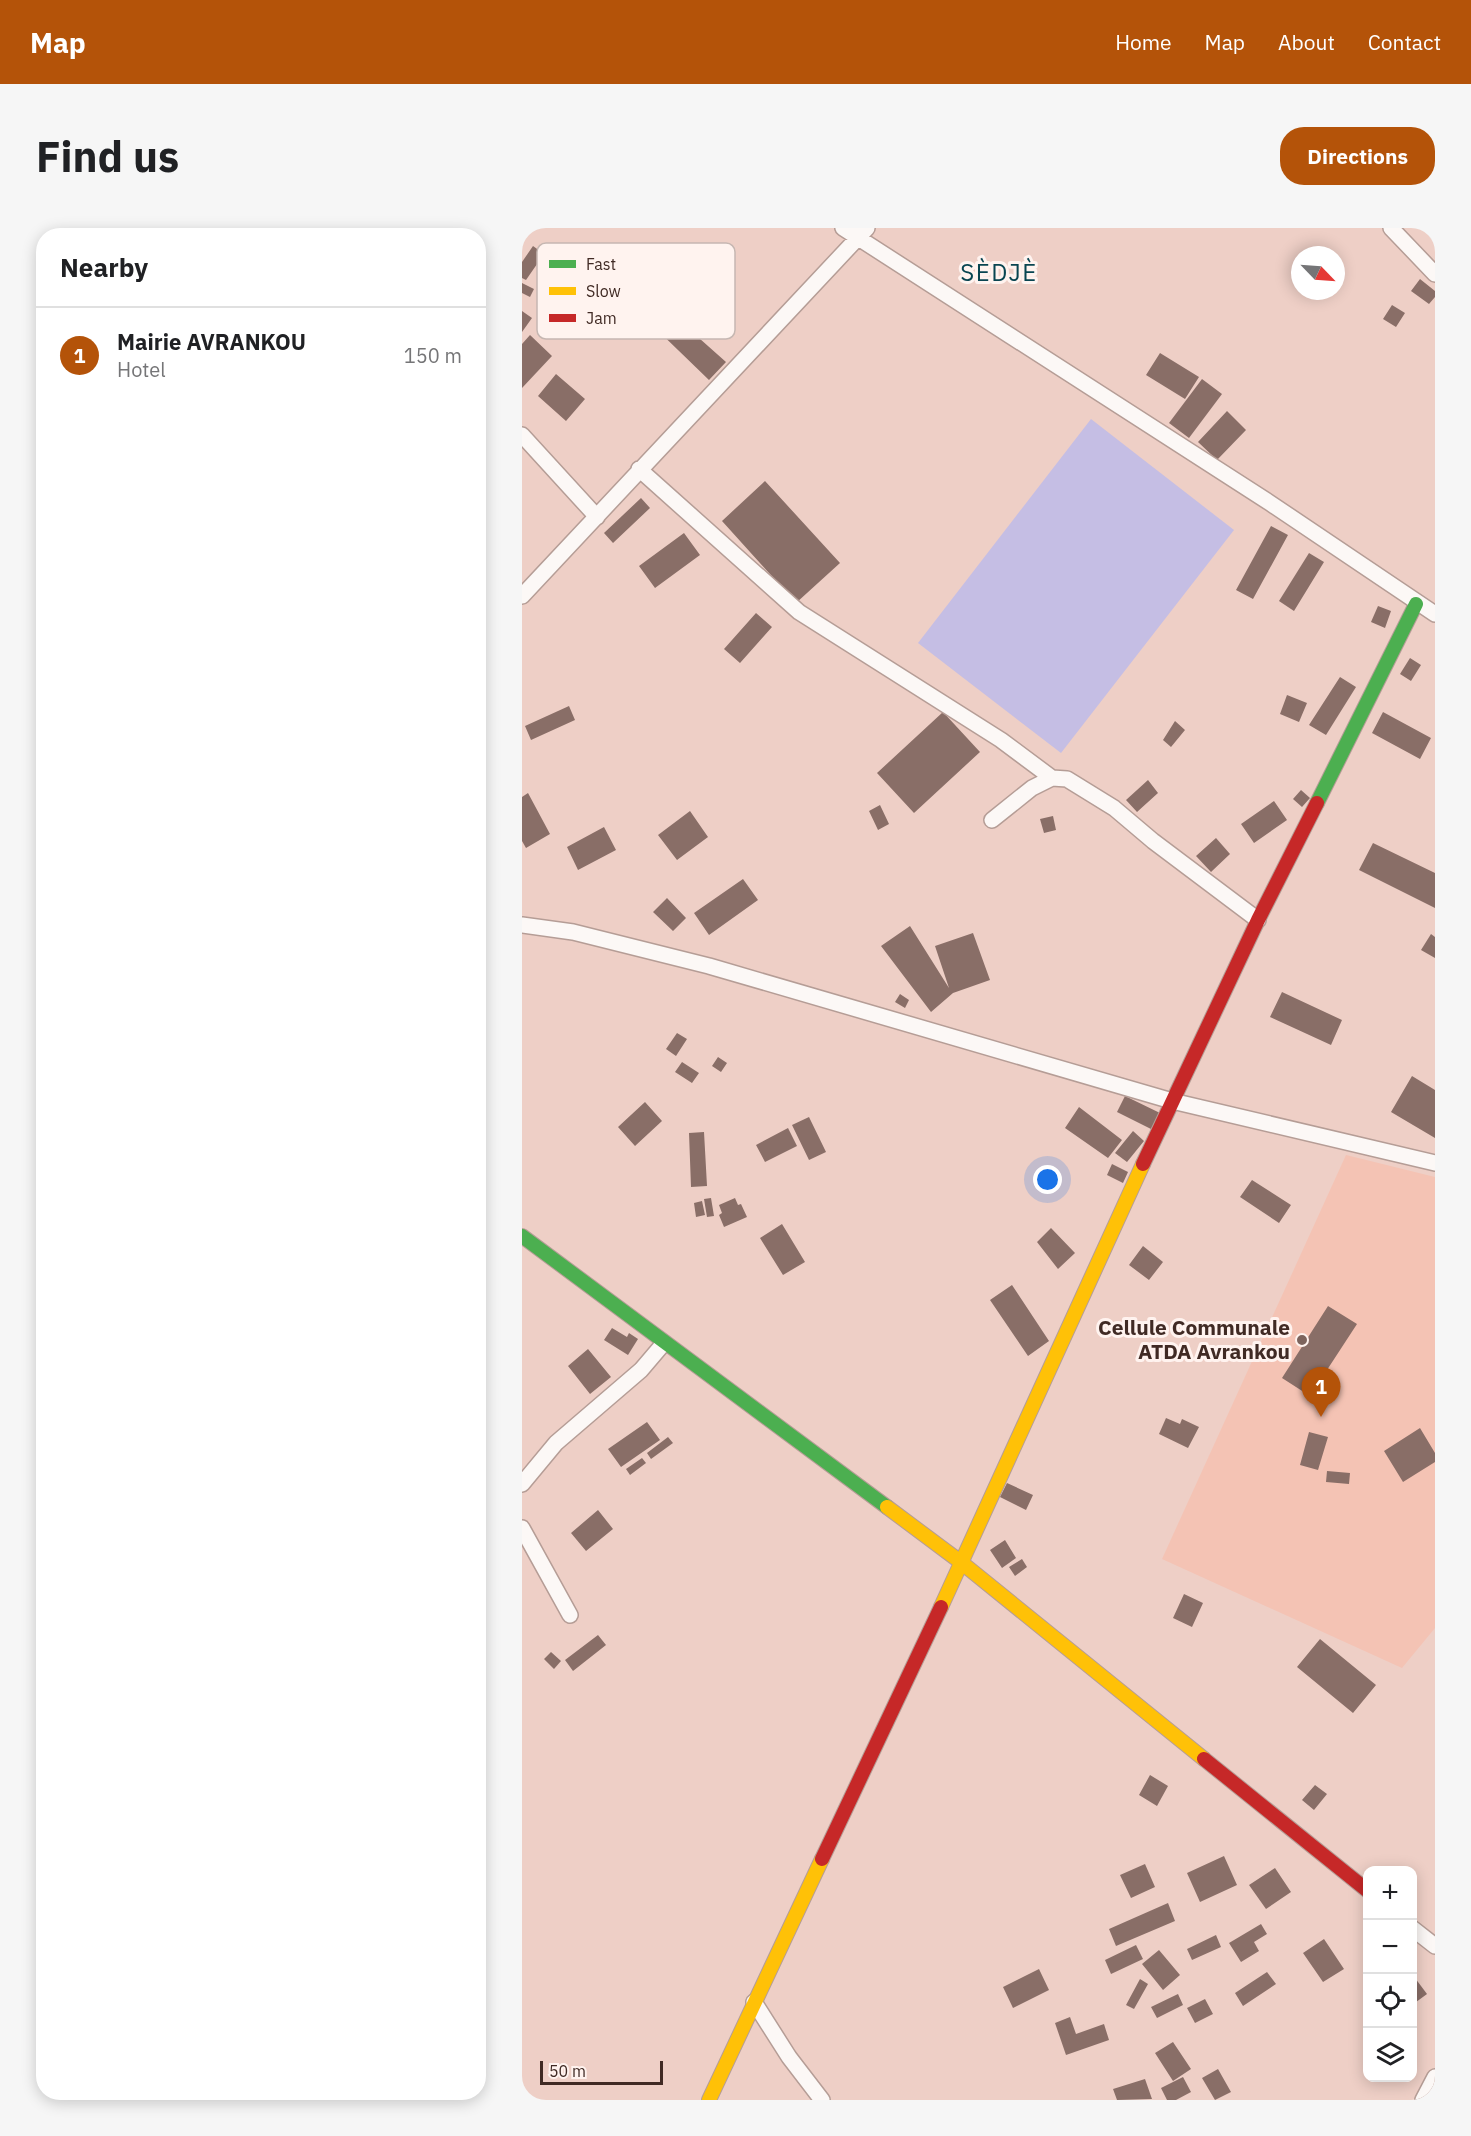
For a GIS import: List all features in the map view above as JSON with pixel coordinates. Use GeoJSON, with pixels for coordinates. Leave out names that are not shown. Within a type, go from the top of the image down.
{"type":"FeatureCollection","features":[{"type":"Feature","properties":{"kind":"street"},"geometry":{"type":"LineString","coordinates":[[843,228],[863,233],[1270,503],[1416,604],[1435,614]]}},
{"type":"Feature","properties":{"kind":"street"},"geometry":{"type":"LineString","coordinates":[[1391,228],[1435,274]]}},
{"type":"Feature","properties":{"kind":"street"},"geometry":{"type":"LineString","coordinates":[[522,596],[863,233]]}},
{"type":"Feature","properties":{"kind":"street"},"geometry":{"type":"LineString","coordinates":[[522,435],[597,517]]}},
{"type":"Feature","properties":{"kind":"street"},"geometry":{"type":"LineString","coordinates":[[639,469],[798,612],[1001,740],[1052,778]]}},
{"type":"Feature","properties":{"kind":"street"},"geometry":{"type":"LineString","coordinates":[[709,2100],[962,1563],[1172,1101],[1258,920],[1416,604]]}},
{"type":"Feature","properties":{"kind":"street"},"geometry":{"type":"LineString","coordinates":[[992,820],[1032,788],[1052,778],[1067,779],[1114,808],[1153,841],[1258,920]]}},
{"type":"Feature","properties":{"kind":"street"},"geometry":{"type":"LineString","coordinates":[[522,925],[573,932],[709,966],[1172,1101],[1435,1163]]}},
{"type":"Feature","properties":{"kind":"street"},"geometry":{"type":"LineString","coordinates":[[522,1236],[962,1563],[1363,1888]]}},
{"type":"Feature","properties":{"kind":"street"},"geometry":{"type":"LineString","coordinates":[[522,1484],[556,1443],[641,1370],[664,1343]]}},
{"type":"Feature","properties":{"kind":"street"},"geometry":{"type":"LineString","coordinates":[[522,1528],[570,1615]]}},
{"type":"Feature","properties":{"kind":"street"},"geometry":{"type":"LineString","coordinates":[[1417,1931],[1435,1946]]}},
{"type":"Feature","properties":{"kind":"street"},"geometry":{"type":"LineString","coordinates":[[754,2002],[800,2073],[822,2100]]}},
{"type":"Feature","properties":{"kind":"street"},"geometry":{"type":"LineString","coordinates":[[1423,2100],[1435,2077]]}},
{"type":"Feature","properties":{"kind":"shaded area"},"geometry":{"type":"Polygon","coordinates":[[[1091,419],[1234,530],[1061,753],[918,643],[1091,419]]]}},
{"type":"Feature","properties":{"kind":"shaded area"},"geometry":{"type":"Polygon","coordinates":[[[1346,1155],[1435,1177],[1435,1628],[1402,1668],[1162,1559],[1346,1155]]]}},
{"type":"Feature","properties":{"kind":"building"},"geometry":{"type":"Polygon","coordinates":[[[1435,228],[1435,243],[1424,229],[1435,228]]]}},
{"type":"Feature","properties":{"kind":"building"},"geometry":{"type":"Polygon","coordinates":[[[533,246],[537,249],[537,264],[526,280],[522,278],[522,262],[533,246]]]}},
{"type":"Feature","properties":{"kind":"building"},"geometry":{"type":"Polygon","coordinates":[[[1420,279],[1435,291],[1435,297],[1429,304],[1411,291],[1420,279]]]}},
{"type":"Feature","properties":{"kind":"building"},"geometry":{"type":"Polygon","coordinates":[[[522,283],[534,289],[530,297],[522,293],[522,283]]]}},
{"type":"Feature","properties":{"kind":"building"},"geometry":{"type":"Polygon","coordinates":[[[1392,305],[1405,313],[1396,327],[1383,319],[1392,305]]]}},
{"type":"Feature","properties":{"kind":"building"},"geometry":{"type":"Polygon","coordinates":[[[522,311],[532,318],[522,332],[522,311]]]}},
{"type":"Feature","properties":{"kind":"building"},"geometry":{"type":"Polygon","coordinates":[[[530,335],[552,356],[522,388],[522,344],[530,335]]]}},
{"type":"Feature","properties":{"kind":"building"},"geometry":{"type":"Polygon","coordinates":[[[667,339],[700,339],[726,362],[709,380],[667,339]]]}},
{"type":"Feature","properties":{"kind":"building"},"geometry":{"type":"Polygon","coordinates":[[[1160,353],[1199,377],[1185,399],[1146,375],[1160,353]]]}},
{"type":"Feature","properties":{"kind":"building"},"geometry":{"type":"Polygon","coordinates":[[[556,374],[585,399],[566,421],[538,396],[556,374]]]}},
{"type":"Feature","properties":{"kind":"building"},"geometry":{"type":"Polygon","coordinates":[[[1202,379],[1222,394],[1189,438],[1169,423],[1202,379]]]}},
{"type":"Feature","properties":{"kind":"building"},"geometry":{"type":"Polygon","coordinates":[[[1227,411],[1246,430],[1217,460],[1198,442],[1227,411]]]}},
{"type":"Feature","properties":{"kind":"building"},"geometry":{"type":"Polygon","coordinates":[[[765,481],[840,563],[796,603],[722,521],[765,481]]]}},
{"type":"Feature","properties":{"kind":"building"},"geometry":{"type":"Polygon","coordinates":[[[641,498],[650,508],[613,543],[604,533],[641,498]]]}},
{"type":"Feature","properties":{"kind":"building"},"geometry":{"type":"Polygon","coordinates":[[[1271,526],[1288,535],[1253,599],[1236,590],[1271,526]]]}},
{"type":"Feature","properties":{"kind":"building"},"geometry":{"type":"Polygon","coordinates":[[[684,533],[700,555],[655,588],[639,566],[684,533]]]}},
{"type":"Feature","properties":{"kind":"building"},"geometry":{"type":"Polygon","coordinates":[[[1309,553],[1324,562],[1294,611],[1279,601],[1309,553]]]}},
{"type":"Feature","properties":{"kind":"building"},"geometry":{"type":"Polygon","coordinates":[[[1378,606],[1391,611],[1385,628],[1371,622],[1378,606]]]}},
{"type":"Feature","properties":{"kind":"building"},"geometry":{"type":"Polygon","coordinates":[[[756,613],[772,627],[740,663],[724,649],[756,613]]]}},
{"type":"Feature","properties":{"kind":"building"},"geometry":{"type":"Polygon","coordinates":[[[1410,658],[1421,665],[1411,681],[1400,674],[1410,658]]]}},
{"type":"Feature","properties":{"kind":"building"},"geometry":{"type":"Polygon","coordinates":[[[1340,677],[1356,687],[1326,735],[1309,725],[1340,677]]]}},
{"type":"Feature","properties":{"kind":"building"},"geometry":{"type":"Polygon","coordinates":[[[1287,695],[1307,703],[1299,722],[1280,714],[1287,695]]]}},
{"type":"Feature","properties":{"kind":"building"},"geometry":{"type":"Polygon","coordinates":[[[569,706],[575,720],[531,740],[525,726],[569,706]]]}},
{"type":"Feature","properties":{"kind":"building"},"geometry":{"type":"Polygon","coordinates":[[[943,712],[980,752],[914,813],[877,773],[943,712]]]}},
{"type":"Feature","properties":{"kind":"building"},"geometry":{"type":"Polygon","coordinates":[[[1383,712],[1431,738],[1420,759],[1372,733],[1383,712]]]}},
{"type":"Feature","properties":{"kind":"building"},"geometry":{"type":"Polygon","coordinates":[[[1175,721],[1185,730],[1171,747],[1163,740],[1175,721]]]}},
{"type":"Feature","properties":{"kind":"building"},"geometry":{"type":"Polygon","coordinates":[[[1148,780],[1158,793],[1137,812],[1126,800],[1148,780]]]}},
{"type":"Feature","properties":{"kind":"building"},"geometry":{"type":"Polygon","coordinates":[[[1301,790],[1310,798],[1302,807],[1293,799],[1301,790]]]}},
{"type":"Feature","properties":{"kind":"building"},"geometry":{"type":"Polygon","coordinates":[[[528,793],[550,834],[526,848],[522,841],[522,797],[528,793]]]}},
{"type":"Feature","properties":{"kind":"building"},"geometry":{"type":"Polygon","coordinates":[[[1274,801],[1287,820],[1254,843],[1241,824],[1274,801]]]}},
{"type":"Feature","properties":{"kind":"building"},"geometry":{"type":"Polygon","coordinates":[[[880,805],[889,824],[878,830],[869,811],[880,805]]]}},
{"type":"Feature","properties":{"kind":"building"},"geometry":{"type":"Polygon","coordinates":[[[690,811],[708,837],[677,860],[658,835],[690,811]]]}},
{"type":"Feature","properties":{"kind":"building"},"geometry":{"type":"Polygon","coordinates":[[[1053,816],[1056,830],[1044,833],[1040,819],[1053,816]]]}},
{"type":"Feature","properties":{"kind":"building"},"geometry":{"type":"Polygon","coordinates":[[[604,827],[616,850],[578,870],[567,847],[604,827]]]}},
{"type":"Feature","properties":{"kind":"building"},"geometry":{"type":"Polygon","coordinates":[[[1216,838],[1230,854],[1211,872],[1196,856],[1216,838]]]}},
{"type":"Feature","properties":{"kind":"building"},"geometry":{"type":"Polygon","coordinates":[[[1373,843],[1435,873],[1435,908],[1359,870],[1373,843]]]}},
{"type":"Feature","properties":{"kind":"building"},"geometry":{"type":"Polygon","coordinates":[[[743,879],[758,900],[709,935],[694,913],[743,879]]]}},
{"type":"Feature","properties":{"kind":"building"},"geometry":{"type":"Polygon","coordinates":[[[667,898],[686,918],[673,931],[653,912],[667,898]]]}},
{"type":"Feature","properties":{"kind":"building"},"geometry":{"type":"Polygon","coordinates":[[[910,926],[949,988],[935,946],[973,933],[990,980],[953,993],[931,1012],[881,946],[910,926]]]}},
{"type":"Feature","properties":{"kind":"building"},"geometry":{"type":"Polygon","coordinates":[[[1431,934],[1435,937],[1435,958],[1421,950],[1431,934]]]}},
{"type":"Feature","properties":{"kind":"building"},"geometry":{"type":"Polygon","coordinates":[[[1282,992],[1342,1020],[1331,1045],[1270,1017],[1282,992]]]}},
{"type":"Feature","properties":{"kind":"building"},"geometry":{"type":"Polygon","coordinates":[[[900,994],[909,1000],[905,1008],[895,1002],[900,994]]]}},
{"type":"Feature","properties":{"kind":"building"},"geometry":{"type":"Polygon","coordinates":[[[677,1033],[687,1039],[676,1056],[666,1049],[677,1033]]]}},
{"type":"Feature","properties":{"kind":"building"},"geometry":{"type":"Polygon","coordinates":[[[718,1057],[727,1063],[721,1072],[712,1066],[718,1057]]]}},
{"type":"Feature","properties":{"kind":"building"},"geometry":{"type":"Polygon","coordinates":[[[682,1062],[699,1073],[692,1083],[675,1072],[682,1062]]]}},
{"type":"Feature","properties":{"kind":"building"},"geometry":{"type":"Polygon","coordinates":[[[1412,1076],[1435,1090],[1435,1138],[1391,1112],[1412,1076]]]}},
{"type":"Feature","properties":{"kind":"building"},"geometry":{"type":"Polygon","coordinates":[[[1125,1096],[1160,1113],[1151,1129],[1117,1112],[1125,1096]]]}},
{"type":"Feature","properties":{"kind":"building"},"geometry":{"type":"Polygon","coordinates":[[[645,1102],[662,1121],[635,1146],[618,1127],[645,1102]]]}},
{"type":"Feature","properties":{"kind":"building"},"geometry":{"type":"Polygon","coordinates":[[[1079,1107],[1122,1140],[1108,1158],[1065,1128],[1079,1107]]]}},
{"type":"Feature","properties":{"kind":"building"},"geometry":{"type":"Polygon","coordinates":[[[809,1117],[826,1152],[809,1160],[792,1125],[809,1117]]]}},
{"type":"Feature","properties":{"kind":"building"},"geometry":{"type":"Polygon","coordinates":[[[788,1128],[797,1146],[765,1162],[756,1145],[788,1128]]]}},
{"type":"Feature","properties":{"kind":"building"},"geometry":{"type":"Polygon","coordinates":[[[1133,1131],[1144,1141],[1127,1162],[1115,1153],[1133,1131]]]}},
{"type":"Feature","properties":{"kind":"building"},"geometry":{"type":"Polygon","coordinates":[[[704,1132],[707,1186],[691,1187],[689,1133],[704,1132]]]}},
{"type":"Feature","properties":{"kind":"building"},"geometry":{"type":"Polygon","coordinates":[[[1112,1164],[1128,1172],[1123,1183],[1107,1175],[1112,1164]]]}},
{"type":"Feature","properties":{"kind":"building"},"geometry":{"type":"Polygon","coordinates":[[[1252,1180],[1291,1205],[1279,1223],[1240,1197],[1252,1180]]]}},
{"type":"Feature","properties":{"kind":"building"},"geometry":{"type":"Polygon","coordinates":[[[711,1198],[714,1216],[707,1217],[704,1199],[711,1198]]]}},
{"type":"Feature","properties":{"kind":"building"},"geometry":{"type":"Polygon","coordinates":[[[735,1198],[738,1205],[741,1204],[747,1217],[724,1227],[719,1215],[722,1213],[719,1205],[735,1198]]]}},
{"type":"Feature","properties":{"kind":"building"},"geometry":{"type":"Polygon","coordinates":[[[702,1201],[705,1215],[696,1217],[694,1203],[702,1201]]]}},
{"type":"Feature","properties":{"kind":"building"},"geometry":{"type":"Polygon","coordinates":[[[782,1224],[805,1262],[783,1275],[760,1238],[782,1224]]]}},
{"type":"Feature","properties":{"kind":"building"},"geometry":{"type":"Polygon","coordinates":[[[1051,1228],[1075,1253],[1058,1269],[1037,1242],[1051,1228]]]}},
{"type":"Feature","properties":{"kind":"building"},"geometry":{"type":"Polygon","coordinates":[[[1143,1246],[1163,1262],[1149,1280],[1129,1265],[1143,1246]]]}},
{"type":"Feature","properties":{"kind":"building"},"geometry":{"type":"Polygon","coordinates":[[[1012,1285],[1049,1341],[1028,1356],[990,1300],[1012,1285]]]}},
{"type":"Feature","properties":{"kind":"building"},"geometry":{"type":"Polygon","coordinates":[[[1328,1306],[1357,1324],[1310,1396],[1282,1378],[1328,1306]]]}},
{"type":"Feature","properties":{"kind":"building"},"geometry":{"type":"Polygon","coordinates":[[[612,1328],[627,1337],[629,1333],[638,1339],[628,1355],[604,1340],[612,1328]]]}},
{"type":"Feature","properties":{"kind":"building"},"geometry":{"type":"Polygon","coordinates":[[[588,1349],[611,1377],[590,1394],[568,1366],[588,1349]]]}},
{"type":"Feature","properties":{"kind":"building"},"geometry":{"type":"Polygon","coordinates":[[[1166,1418],[1180,1424],[1182,1419],[1199,1427],[1188,1448],[1159,1434],[1166,1418]]]}},
{"type":"Feature","properties":{"kind":"building"},"geometry":{"type":"Polygon","coordinates":[[[647,1422],[660,1440],[621,1467],[608,1449],[647,1422]]]}},
{"type":"Feature","properties":{"kind":"building"},"geometry":{"type":"Polygon","coordinates":[[[1420,1428],[1435,1453],[1435,1462],[1403,1482],[1384,1451],[1420,1428]]]}},
{"type":"Feature","properties":{"kind":"building"},"geometry":{"type":"Polygon","coordinates":[[[1309,1432],[1328,1437],[1318,1470],[1300,1465],[1309,1432]]]}},
{"type":"Feature","properties":{"kind":"building"},"geometry":{"type":"Polygon","coordinates":[[[668,1437],[673,1443],[651,1459],[647,1453],[668,1437]]]}},
{"type":"Feature","properties":{"kind":"building"},"geometry":{"type":"Polygon","coordinates":[[[642,1458],[646,1463],[630,1475],[626,1469],[642,1458]]]}},
{"type":"Feature","properties":{"kind":"building"},"geometry":{"type":"Polygon","coordinates":[[[1327,1471],[1350,1473],[1349,1484],[1326,1482],[1327,1471]]]}},
{"type":"Feature","properties":{"kind":"building"},"geometry":{"type":"Polygon","coordinates":[[[1007,1483],[1033,1495],[1026,1510],[1000,1497],[1007,1483]]]}},
{"type":"Feature","properties":{"kind":"building"},"geometry":{"type":"Polygon","coordinates":[[[598,1510],[613,1529],[586,1551],[571,1533],[598,1510]]]}},
{"type":"Feature","properties":{"kind":"building"},"geometry":{"type":"Polygon","coordinates":[[[1005,1540],[1016,1558],[1002,1568],[990,1550],[1005,1540]]]}},
{"type":"Feature","properties":{"kind":"building"},"geometry":{"type":"Polygon","coordinates":[[[1022,1559],[1027,1567],[1015,1576],[1009,1567],[1022,1559]]]}},
{"type":"Feature","properties":{"kind":"building"},"geometry":{"type":"Polygon","coordinates":[[[1184,1594],[1203,1603],[1192,1627],[1173,1618],[1184,1594]]]}},
{"type":"Feature","properties":{"kind":"building"},"geometry":{"type":"Polygon","coordinates":[[[598,1635],[606,1645],[573,1671],[565,1660],[598,1635]]]}},
{"type":"Feature","properties":{"kind":"building"},"geometry":{"type":"Polygon","coordinates":[[[1320,1639],[1376,1685],[1353,1713],[1297,1667],[1320,1639]]]}},
{"type":"Feature","properties":{"kind":"building"},"geometry":{"type":"Polygon","coordinates":[[[551,1652],[561,1661],[554,1669],[544,1659],[551,1652]]]}},
{"type":"Feature","properties":{"kind":"building"},"geometry":{"type":"Polygon","coordinates":[[[1150,1775],[1168,1786],[1157,1806],[1139,1795],[1150,1775]]]}},
{"type":"Feature","properties":{"kind":"building"},"geometry":{"type":"Polygon","coordinates":[[[1315,1785],[1327,1794],[1314,1810],[1302,1800],[1315,1785]]]}},
{"type":"Feature","properties":{"kind":"building"},"geometry":{"type":"Polygon","coordinates":[[[1224,1856],[1237,1885],[1200,1902],[1187,1873],[1224,1856]]]}},
{"type":"Feature","properties":{"kind":"building"},"geometry":{"type":"Polygon","coordinates":[[[1145,1864],[1155,1887],[1131,1898],[1120,1875],[1145,1864]]]}},
{"type":"Feature","properties":{"kind":"building"},"geometry":{"type":"Polygon","coordinates":[[[1275,1868],[1291,1892],[1266,1909],[1249,1885],[1275,1868]]]}},
{"type":"Feature","properties":{"kind":"building"},"geometry":{"type":"Polygon","coordinates":[[[1168,1903],[1175,1921],[1116,1946],[1109,1929],[1168,1903]]]}},
{"type":"Feature","properties":{"kind":"building"},"geometry":{"type":"Polygon","coordinates":[[[1261,1924],[1267,1934],[1254,1942],[1259,1951],[1241,1962],[1229,1943],[1261,1924]]]}},
{"type":"Feature","properties":{"kind":"building"},"geometry":{"type":"Polygon","coordinates":[[[1216,1935],[1221,1947],[1192,1960],[1187,1949],[1216,1935]]]}},
{"type":"Feature","properties":{"kind":"building"},"geometry":{"type":"Polygon","coordinates":[[[1324,1939],[1344,1969],[1323,1982],[1303,1953],[1324,1939]]]}},
{"type":"Feature","properties":{"kind":"building"},"geometry":{"type":"Polygon","coordinates":[[[1136,1945],[1143,1959],[1111,1974],[1105,1960],[1136,1945]]]}},
{"type":"Feature","properties":{"kind":"building"},"geometry":{"type":"Polygon","coordinates":[[[1159,1950],[1180,1975],[1163,1990],[1142,1964],[1159,1950]]]}},
{"type":"Feature","properties":{"kind":"building"},"geometry":{"type":"Polygon","coordinates":[[[1039,1969],[1049,1990],[1013,2008],[1003,1987],[1039,1969]]]}},
{"type":"Feature","properties":{"kind":"building"},"geometry":{"type":"Polygon","coordinates":[[[1267,1972],[1276,1984],[1243,2006],[1235,1993],[1267,1972]]]}},
{"type":"Feature","properties":{"kind":"building"},"geometry":{"type":"Polygon","coordinates":[[[1140,1979],[1148,1984],[1134,2009],[1126,2005],[1140,1979]]]}},
{"type":"Feature","properties":{"kind":"building"},"geometry":{"type":"Polygon","coordinates":[[[1417,1981],[1427,1994],[1417,2001],[1417,1981]]]}},
{"type":"Feature","properties":{"kind":"building"},"geometry":{"type":"Polygon","coordinates":[[[1178,1994],[1183,2005],[1157,2018],[1151,2007],[1178,1994]]]}},
{"type":"Feature","properties":{"kind":"building"},"geometry":{"type":"Polygon","coordinates":[[[1205,1999],[1213,2014],[1195,2023],[1187,2008],[1205,1999]]]}},
{"type":"Feature","properties":{"kind":"building"},"geometry":{"type":"Polygon","coordinates":[[[1070,2017],[1076,2034],[1104,2024],[1109,2040],[1066,2055],[1055,2023],[1070,2017]]]}},
{"type":"Feature","properties":{"kind":"building"},"geometry":{"type":"Polygon","coordinates":[[[1173,2042],[1191,2069],[1173,2081],[1155,2053],[1173,2042]]]}},
{"type":"Feature","properties":{"kind":"building"},"geometry":{"type":"Polygon","coordinates":[[[1218,2069],[1231,2092],[1215,2100],[1202,2078],[1218,2069]]]}},
{"type":"Feature","properties":{"kind":"building"},"geometry":{"type":"Polygon","coordinates":[[[1183,2077],[1191,2092],[1176,2100],[1167,2100],[1161,2088],[1183,2077]]]}},
{"type":"Feature","properties":{"kind":"building"},"geometry":{"type":"Polygon","coordinates":[[[1145,2079],[1152,2099],[1117,2100],[1113,2089],[1145,2079]]]}},
{"type":"Feature","properties":{"kind":"traffic: fast"},"geometry":{"type":"LineString","coordinates":[[1317,803],[1416,604]]}},
{"type":"Feature","properties":{"kind":"traffic: fast"},"geometry":{"type":"LineString","coordinates":[[522,1236],[887,1507]]}},
{"type":"Feature","properties":{"kind":"traffic: slow"},"geometry":{"type":"LineString","coordinates":[[941,1607],[1143,1164]]}},
{"type":"Feature","properties":{"kind":"traffic: slow"},"geometry":{"type":"LineString","coordinates":[[887,1507],[962,1563],[1204,1759]]}},
{"type":"Feature","properties":{"kind":"traffic: slow"},"geometry":{"type":"LineString","coordinates":[[709,2100],[822,1859]]}},
{"type":"Feature","properties":{"kind":"traffic: jam"},"geometry":{"type":"LineString","coordinates":[[1143,1164],[1258,920],[1317,803]]}},
{"type":"Feature","properties":{"kind":"traffic: jam"},"geometry":{"type":"LineString","coordinates":[[822,1859],[941,1607]]}},
{"type":"Feature","properties":{"kind":"traffic: jam"},"geometry":{"type":"LineString","coordinates":[[1204,1759],[1363,1887]]}},
{"type":"Feature","properties":{"kind":"place","name":"Cellule Communale ATDA Avrankou"},"geometry":{"type":"Point","coordinates":[1302,1340]}},
{"type":"Feature","properties":{"kind":"place","name":"Mairie AVRANKOU"},"geometry":{"type":"Point","coordinates":[1321,1417]}},
{"type":"Feature","properties":{"kind":"district","name":"SÈDJÈ"},"geometry":{"type":"Point","coordinates":[999,273]}}]}
